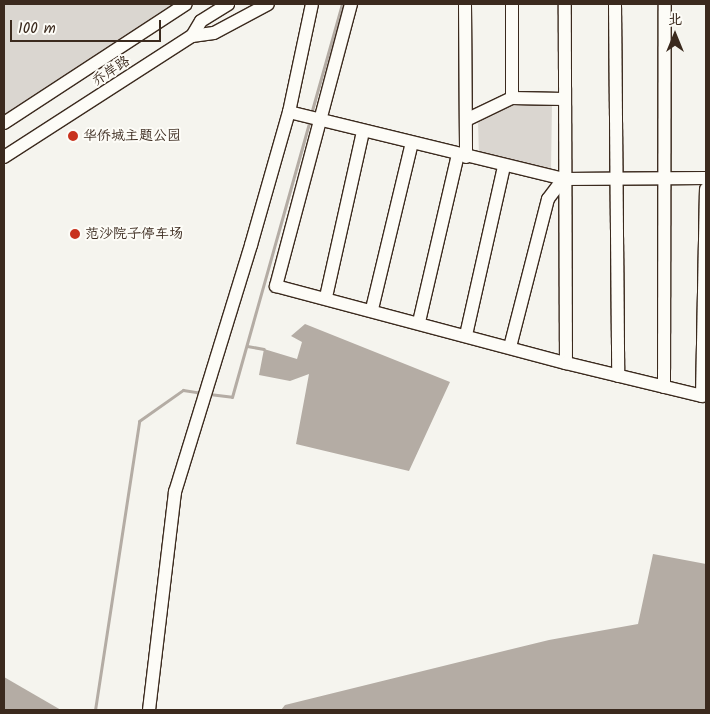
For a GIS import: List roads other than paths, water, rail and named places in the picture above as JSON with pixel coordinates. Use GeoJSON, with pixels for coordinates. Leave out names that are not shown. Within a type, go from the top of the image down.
{"type":"FeatureCollection","features":[{"type":"Feature","properties":{"kind":"street"},"geometry":{"type":"LineString","coordinates":[[160,22],[171,4]]}},
{"type":"Feature","properties":{"kind":"street","name":"乔岸路"},"geometry":{"type":"LineString","coordinates":[[4,124],[186,4]]}},
{"type":"Feature","properties":{"kind":"street","name":"乔岸路"},"geometry":{"type":"LineString","coordinates":[[4,157],[192,36],[201,21],[228,4]]}},
{"type":"Feature","properties":{"kind":"street"},"geometry":{"type":"LineString","coordinates":[[192,36],[214,33],[268,4]]}},
{"type":"Feature","properties":{"kind":"street"},"geometry":{"type":"LineString","coordinates":[[149,710],[175,492],[198,426],[293,113],[312,4]]}},
{"type":"Feature","properties":{"kind":"street"},"geometry":{"type":"LineString","coordinates":[[351,4],[318,120],[276,286],[326,296],[566,363],[704,397],[706,189]]}},
{"type":"Feature","properties":{"kind":"street"},"geometry":{"type":"LineString","coordinates":[[419,322],[462,156],[466,120],[465,4]]}},
{"type":"Feature","properties":{"kind":"street"},"geometry":{"type":"LineString","coordinates":[[512,4],[512,98]]}},
{"type":"Feature","properties":{"kind":"street"},"geometry":{"type":"LineString","coordinates":[[564,4],[563,179],[566,363]]}},
{"type":"Feature","properties":{"kind":"street"},"geometry":{"type":"LineString","coordinates":[[615,4],[618,376]]}},
{"type":"Feature","properties":{"kind":"street"},"geometry":{"type":"LineString","coordinates":[[664,387],[665,4]]}},
{"type":"Feature","properties":{"kind":"street"},"geometry":{"type":"LineString","coordinates":[[466,120],[512,98],[564,99]]}},
{"type":"Feature","properties":{"kind":"street"},"geometry":{"type":"LineString","coordinates":[[293,113],[462,156],[563,179],[706,178]]}},
{"type":"Feature","properties":{"kind":"street"},"geometry":{"type":"LineString","coordinates":[[326,296],[363,131]]}},
{"type":"Feature","properties":{"kind":"street"},"geometry":{"type":"LineString","coordinates":[[372,309],[412,143]]}},
{"type":"Feature","properties":{"kind":"street"},"geometry":{"type":"LineString","coordinates":[[466,335],[504,166]]}},
{"type":"Feature","properties":{"kind":"street"},"geometry":{"type":"LineString","coordinates":[[510,347],[548,199],[563,179]]}},
{"type":"Feature","properties":{"kind":"waterway"},"geometry":{"type":"LineString","coordinates":[[311,114],[342,4]]}},
{"type":"Feature","properties":{"kind":"waterway"},"geometry":{"type":"LineString","coordinates":[[209,394],[232,397],[310,120]]}},
{"type":"Feature","properties":{"kind":"waterway"},"geometry":{"type":"LineString","coordinates":[[247,346],[264,349]]}},
{"type":"Feature","properties":{"kind":"waterway"},"geometry":{"type":"LineString","coordinates":[[95,710],[139,421],[183,390],[203,393]]}},
{"type":"Feature","properties":{"kind":"place","name":"华侨城主题公园"},"geometry":{"type":"Point","coordinates":[73,136]}},
{"type":"Feature","properties":{"kind":"place","name":"范沙院子停车场"},"geometry":{"type":"Point","coordinates":[75,234]}}]}
